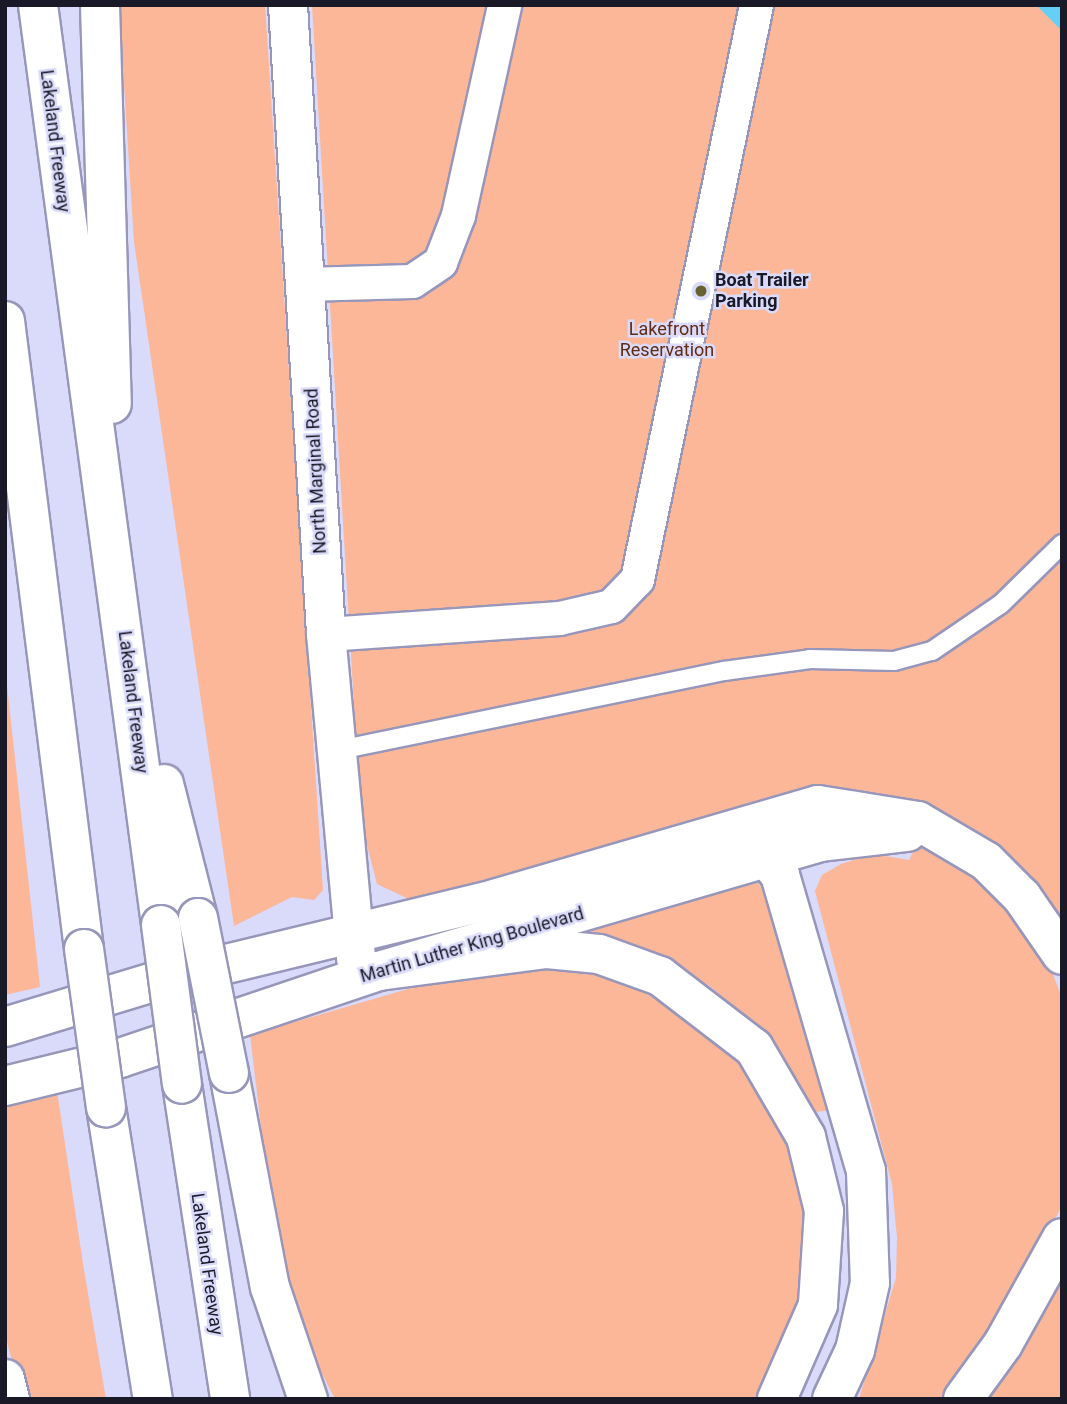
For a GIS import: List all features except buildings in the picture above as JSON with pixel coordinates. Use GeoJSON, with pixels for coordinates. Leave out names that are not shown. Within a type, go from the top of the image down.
{"type":"FeatureCollection","features":[{"type":"Feature","properties":{"kind":"main road","name":"Lakeland Freeway"},"geometry":{"type":"LineString","coordinates":[[38,5],[118,581],[182,1084],[230,1399]]}},
{"type":"Feature","properties":{"kind":"main road"},"geometry":{"type":"LineString","coordinates":[[100,5],[118,581]]}},
{"type":"Feature","properties":{"kind":"main road","name":"North Marginal Road"},"geometry":{"type":"LineString","coordinates":[[288,5],[334,751],[353,936],[369,975]]}},
{"type":"Feature","properties":{"kind":"main road"},"geometry":{"type":"LineString","coordinates":[[5,321],[84,949],[106,1107],[153,1399]]}},
{"type":"Feature","properties":{"kind":"main road"},"geometry":{"type":"LineString","coordinates":[[125,636],[198,918],[270,1287],[308,1399]]}},
{"type":"Feature","properties":{"kind":"main road","name":"Martin Luther King Boulevard"},"geometry":{"type":"LineString","coordinates":[[5,1027],[156,981],[353,936],[716,835],[782,813],[835,805],[888,812],[944,836],[986,861],[1022,897],[1062,955]]}},
{"type":"Feature","properties":{"kind":"main road","name":"Martin Luther King Boulevard"},"geometry":{"type":"LineString","coordinates":[[5,1086],[120,1058],[369,975],[852,834],[944,836]]}},
{"type":"Feature","properties":{"kind":"main road"},"geometry":{"type":"LineString","coordinates":[[716,835],[743,837],[772,859],[872,1209],[865,1313],[832,1399]]}},
{"type":"Feature","properties":{"kind":"main road"},"geometry":{"type":"LineString","coordinates":[[369,975],[547,949],[599,954],[660,976],[754,1048],[806,1137],[824,1211],[818,1305],[777,1399]]}},
{"type":"Feature","properties":{"kind":"main road"},"geometry":{"type":"LineString","coordinates":[[963,1399],[1003,1344],[1062,1238]]}},
{"type":"Feature","properties":{"kind":"main road"},"geometry":{"type":"LineString","coordinates":[[5,1379],[10,1399]]}},
{"type":"Feature","properties":{"kind":"street"},"geometry":{"type":"LineString","coordinates":[[304,284],[412,281],[440,262],[458,215],[504,5]]}},
{"type":"Feature","properties":{"kind":"street"},"geometry":{"type":"LineString","coordinates":[[326,634],[559,618],[611,606],[637,579],[756,5]]}},
{"type":"Feature","properties":{"kind":"lane"},"geometry":{"type":"LineString","coordinates":[[334,751],[724,671],[810,659],[894,661],[932,651],[1001,604],[1062,544]]}},
{"type":"Feature","properties":{"kind":"green space"},"geometry":{"type":"Polygon","coordinates":[[[119,5],[265,5],[323,890],[314,900],[292,897],[234,926],[134,242],[119,5]]]}},
{"type":"Feature","properties":{"kind":"green space","name":"Lakefront Reservation"},"geometry":{"type":"Polygon","coordinates":[[[312,5],[1062,5],[1062,922],[1025,876],[967,830],[415,902],[377,884],[361,822],[312,5]]]}},
{"type":"Feature","properties":{"kind":"green space"},"geometry":{"type":"Polygon","coordinates":[[[5,667],[40,987],[5,995],[5,667]]]}},
{"type":"Feature","properties":{"kind":"green space"},"geometry":{"type":"Polygon","coordinates":[[[916,846],[965,866],[1017,915],[1047,959],[1062,998],[1062,1205],[1030,1271],[942,1399],[859,1399],[896,1278],[897,1238],[892,1184],[815,891],[822,875],[841,864],[873,854],[909,860],[916,846]]]}},
{"type":"Feature","properties":{"kind":"green space"},"geometry":{"type":"Polygon","coordinates":[[[753,875],[770,901],[833,1110],[815,1112],[754,1025],[710,986],[666,962],[583,937],[579,929],[753,875]]]}},
{"type":"Feature","properties":{"kind":"green space"},"geometry":{"type":"Polygon","coordinates":[[[497,963],[566,963],[639,990],[700,1023],[757,1081],[795,1150],[808,1231],[801,1303],[756,1399],[335,1399],[304,1338],[272,1217],[250,1035],[497,963]]]}},
{"type":"Feature","properties":{"kind":"green space"},"geometry":{"type":"Polygon","coordinates":[[[57,1091],[106,1399],[22,1399],[5,1334],[5,1102],[57,1091]]]}},
{"type":"Feature","properties":{"kind":"green space"},"geometry":{"type":"Polygon","coordinates":[[[1062,1277],[1062,1399],[983,1399],[1062,1277]]]}},
{"type":"Feature","properties":{"kind":"water"},"geometry":{"type":"Polygon","coordinates":[[[1036,5],[1062,5],[1062,31],[1036,5]]]}},
{"type":"Feature","properties":{"kind":"place","name":"Boat Trailer Parking"},"geometry":{"type":"Point","coordinates":[701,291]}}]}
